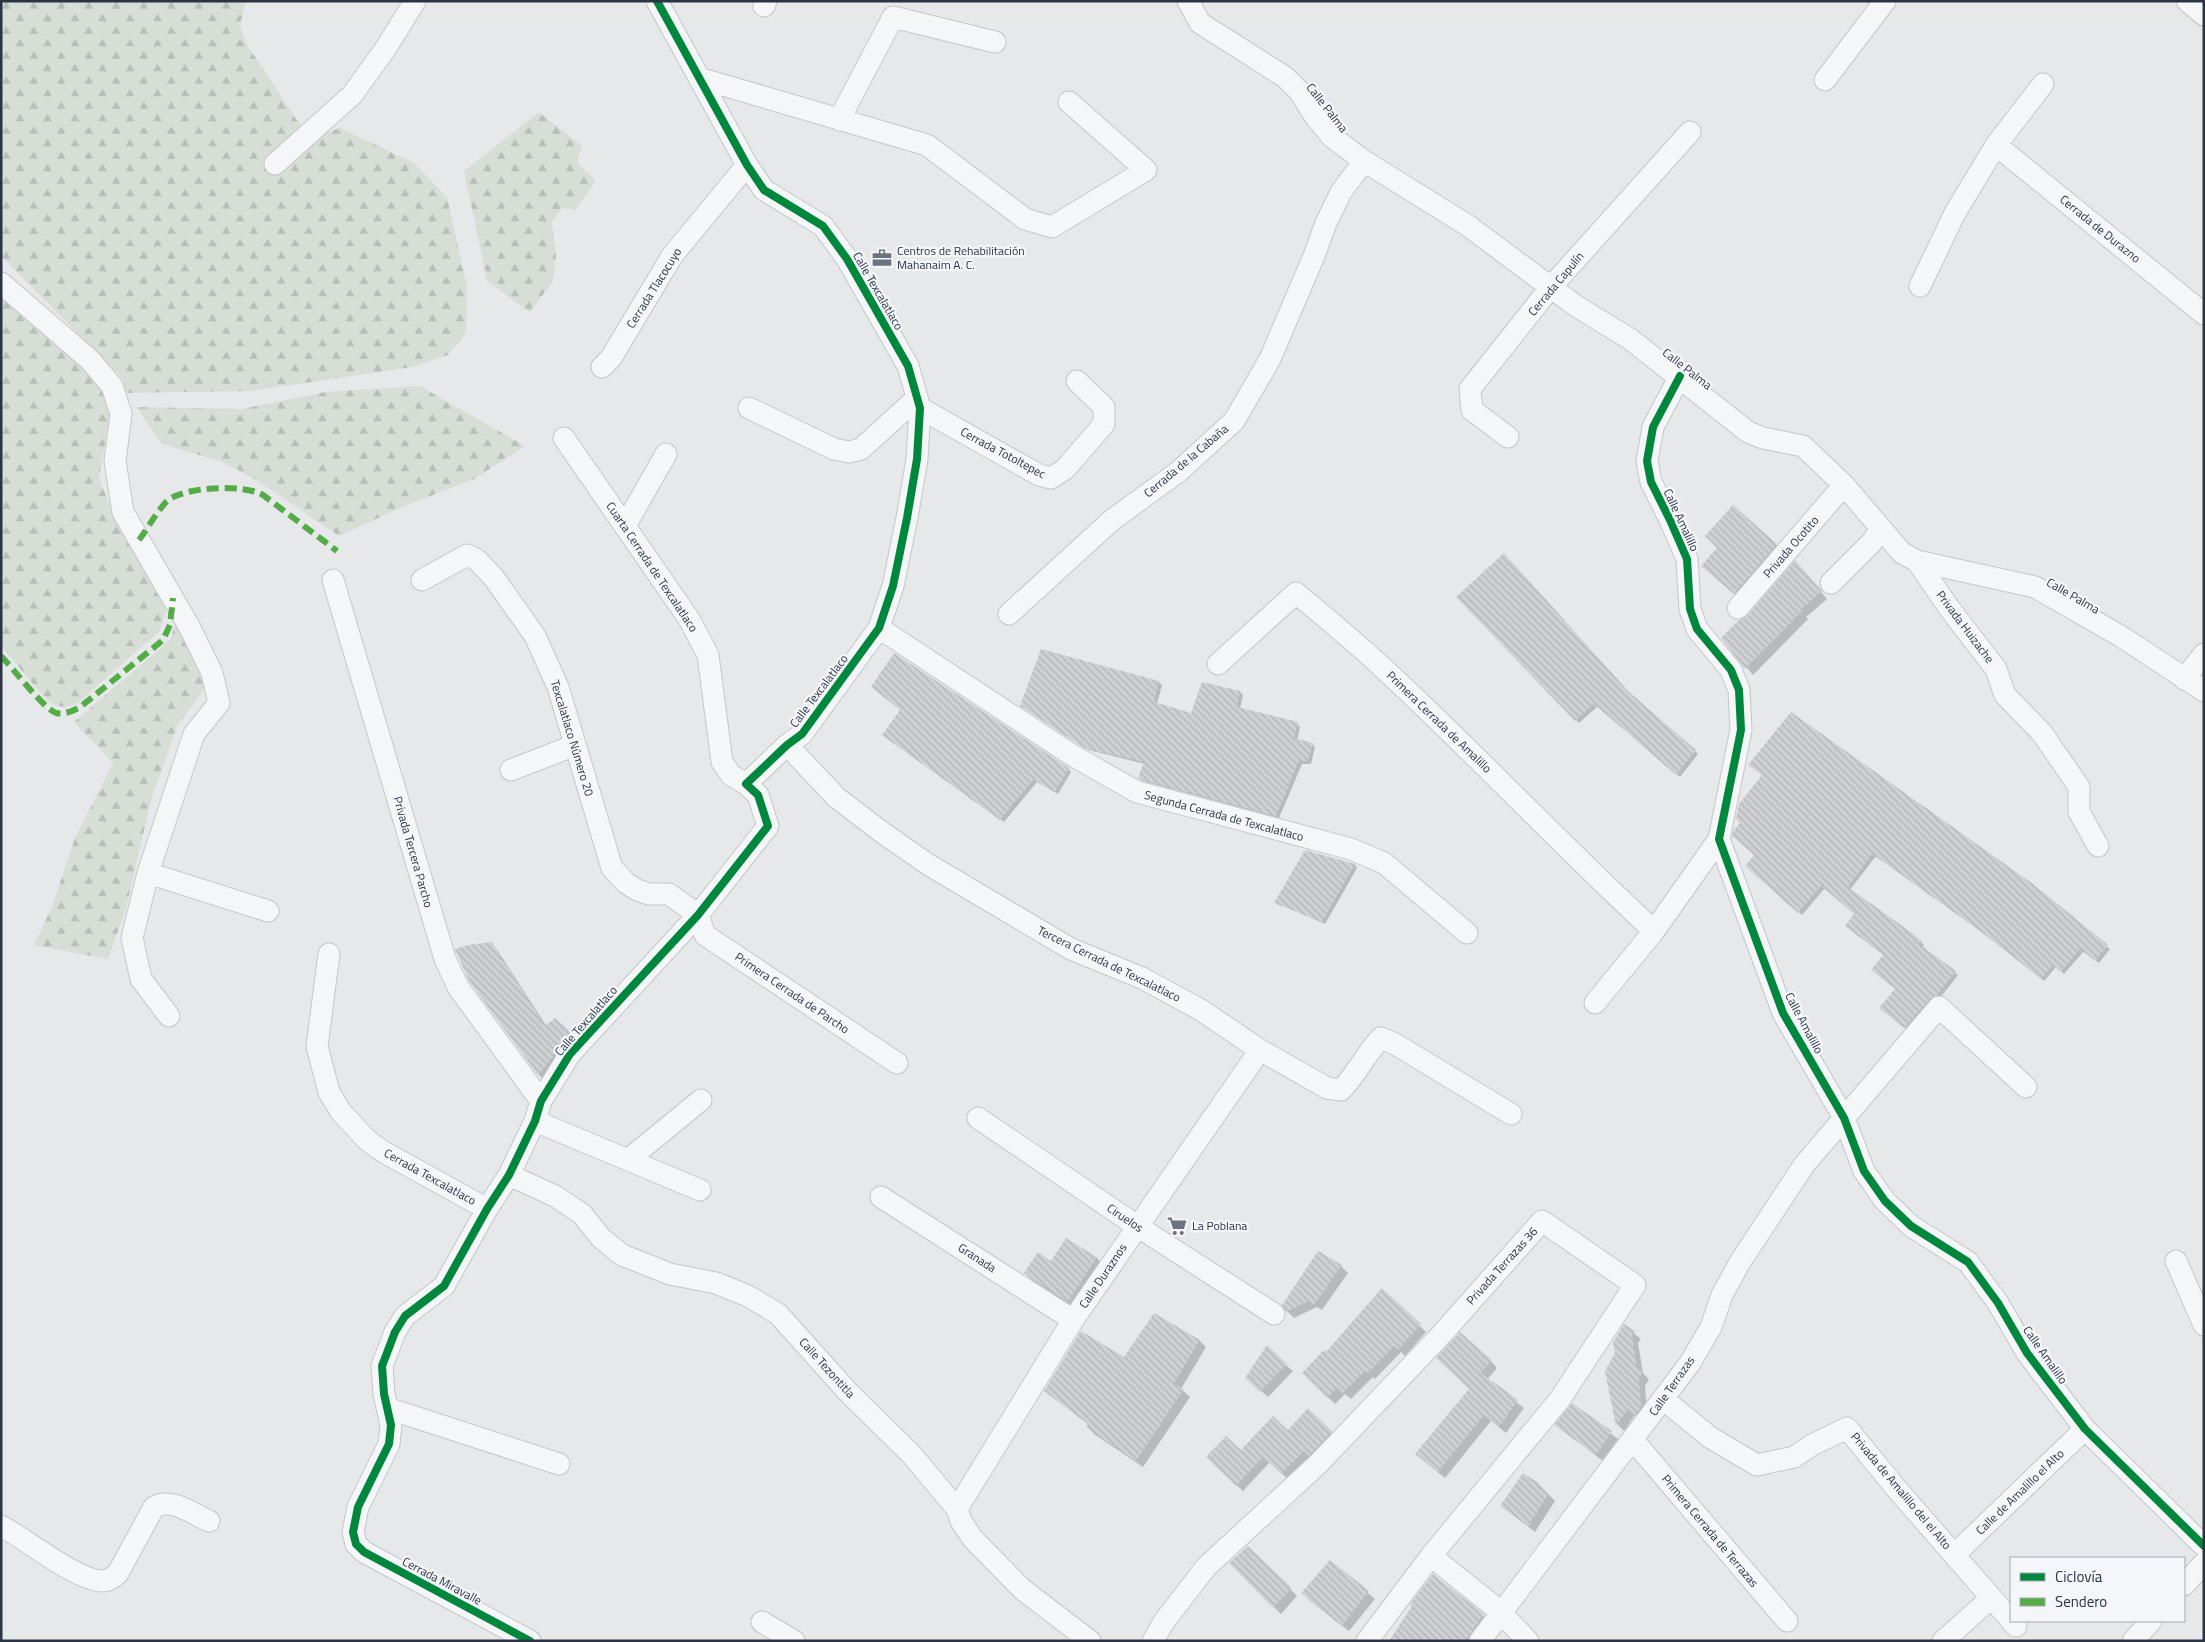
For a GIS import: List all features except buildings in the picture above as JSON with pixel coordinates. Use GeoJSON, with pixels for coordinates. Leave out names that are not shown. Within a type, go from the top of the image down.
{"type":"FeatureCollection","features":[{"type":"Feature","properties":{"kind":"street"},"geometry":{"type":"LineString","coordinates":[[275,164],[352,94],[386,48],[415,1]]}},
{"type":"Feature","properties":{"kind":"street","name":"Calle Texcalatlaco"},"geometry":{"type":"LineString","coordinates":[[353,1532],[358,1506],[389,1444],[391,1425],[382,1366],[395,1332],[405,1316],[444,1286],[508,1175],[538,1111],[570,1054],[698,914],[768,826],[758,795],[746,784],[787,745],[802,734],[879,628],[893,586],[907,518],[917,459],[918,403],[908,366],[847,259],[823,226],[764,190],[747,165],[657,1]]}},
{"type":"Feature","properties":{"kind":"street","name":"Calle Palma"},"geometry":{"type":"LineString","coordinates":[[1188,1],[1200,24],[1285,77],[1300,92],[1332,137],[1364,162],[1467,225],[1507,253],[1550,288],[1630,339],[1680,376],[1748,432],[1763,438],[1803,446],[1844,486],[1902,553],[1917,561],[2035,587],[2122,637],[2204,691]]}},
{"type":"Feature","properties":{"kind":"street"},"geometry":{"type":"LineString","coordinates":[[1825,80],[1885,1]]}},
{"type":"Feature","properties":{"kind":"street"},"geometry":{"type":"LineString","coordinates":[[2187,1],[2204,14]]}},
{"type":"Feature","properties":{"kind":"street"},"geometry":{"type":"LineString","coordinates":[[839,120],[892,17],[995,42]]}},
{"type":"Feature","properties":{"kind":"street"},"geometry":{"type":"LineString","coordinates":[[699,78],[927,145],[1025,219],[1052,227],[1146,170],[1069,102]]}},
{"type":"Feature","properties":{"kind":"street"},"geometry":{"type":"LineString","coordinates":[[1920,286],[1954,214],[1996,145],[2043,84]]}},
{"type":"Feature","properties":{"kind":"street","name":"Cerrada Capulín"},"geometry":{"type":"LineString","coordinates":[[1508,437],[1472,410],[1470,389],[1550,288],[1690,132]]}},
{"type":"Feature","properties":{"kind":"street","name":"Cerrada de Durazno"},"geometry":{"type":"LineString","coordinates":[[1996,145],[2204,314]]}},
{"type":"Feature","properties":{"kind":"street","name":"Cerrada de la Cabaña"},"geometry":{"type":"LineString","coordinates":[[1010,614],[1112,520],[1178,472],[1234,420],[1270,359],[1308,272],[1326,223],[1341,192],[1364,162]]}},
{"type":"Feature","properties":{"kind":"street","name":"Cerrada Tlacocuyo"},"geometry":{"type":"LineString","coordinates":[[602,367],[612,358],[672,256],[747,165]]}},
{"type":"Feature","properties":{"kind":"street"},"geometry":{"type":"LineString","coordinates":[[1,283],[90,360],[112,386],[121,414],[115,461],[123,512],[190,628],[212,673],[219,703],[194,734],[148,873],[132,938],[140,979],[170,1016]]}},
{"type":"Feature","properties":{"kind":"street","name":"Calle Amalillo"},"geometry":{"type":"LineString","coordinates":[[1680,376],[1653,427],[1646,460],[1651,482],[1687,559],[1690,608],[1697,629],[1731,670],[1739,690],[1741,730],[1719,839],[1783,1013],[1844,1118],[1864,1171],[1885,1201],[1911,1226],[1968,1262],[1998,1303],[2027,1353],[2085,1429],[2204,1546]]}},
{"type":"Feature","properties":{"kind":"street","name":"Cerrada Totoltepec"},"geometry":{"type":"LineString","coordinates":[[918,403],[1039,475],[1052,478],[1065,469],[1104,424],[1104,408],[1077,381]]}},
{"type":"Feature","properties":{"kind":"street"},"geometry":{"type":"LineString","coordinates":[[749,408],[834,449],[849,452],[861,449],[918,403]]}},
{"type":"Feature","properties":{"kind":"street","name":"Cuarta Cerrada de Texcalatlaco"},"geometry":{"type":"LineString","coordinates":[[564,438],[689,619],[708,655],[722,762],[731,775],[746,784]]}},
{"type":"Feature","properties":{"kind":"street"},"geometry":{"type":"LineString","coordinates":[[624,526],[666,454]]}},
{"type":"Feature","properties":{"kind":"street","name":"Privada Ocotito"},"geometry":{"type":"LineString","coordinates":[[1738,608],[1844,486]]}},
{"type":"Feature","properties":{"kind":"street"},"geometry":{"type":"LineString","coordinates":[[1832,583],[1882,529]]}},
{"type":"Feature","properties":{"kind":"street","name":"Texcalatlaco Número 20"},"geometry":{"type":"LineString","coordinates":[[422,580],[466,555],[477,560],[494,578],[535,636],[558,687],[612,868],[626,883],[637,890],[649,894],[669,894],[698,914]]}},
{"type":"Feature","properties":{"kind":"street","name":"Privada Huizache"},"geometry":{"type":"LineString","coordinates":[[1917,561],[1949,608],[1996,669],[2005,695],[2042,733],[2079,787],[2079,812],[2098,846]]}},
{"type":"Feature","properties":{"kind":"street","name":"Privada Tercera Parcho"},"geometry":{"type":"LineString","coordinates":[[333,580],[445,959],[458,987],[538,1111]]}},
{"type":"Feature","properties":{"kind":"street","name":"Primera Cerrada de Amalillo"},"geometry":{"type":"LineString","coordinates":[[1218,664],[1296,593],[1382,666],[1532,811],[1584,866],[1654,931]]}},
{"type":"Feature","properties":{"kind":"street","name":"Segunda Cerrada de Texcalatlaco"},"geometry":{"type":"LineString","coordinates":[[879,628],[1072,755],[1137,792],[1351,849],[1384,863],[1467,932]]}},
{"type":"Feature","properties":{"kind":"street"},"geometry":{"type":"LineString","coordinates":[[2184,678],[2204,654]]}},
{"type":"Feature","properties":{"kind":"street","name":"Tercera Cerrada de Texcalatlaco"},"geometry":{"type":"LineString","coordinates":[[787,745],[837,798],[883,833],[930,865],[1070,949],[1142,978],[1192,1006],[1260,1050],[1327,1088],[1341,1090],[1350,1081],[1369,1050],[1381,1038],[1395,1044],[1511,1114]]}},
{"type":"Feature","properties":{"kind":"street"},"geometry":{"type":"LineString","coordinates":[[511,770],[575,746]]}},
{"type":"Feature","properties":{"kind":"street"},"geometry":{"type":"LineString","coordinates":[[1595,1004],[1654,931],[1719,839]]}},
{"type":"Feature","properties":{"kind":"street"},"geometry":{"type":"LineString","coordinates":[[148,873],[268,911]]}},
{"type":"Feature","properties":{"kind":"street","name":"Primera Cerrada de Parcho"},"geometry":{"type":"LineString","coordinates":[[698,914],[705,935],[897,1063]]}},
{"type":"Feature","properties":{"kind":"street","name":"Cerrada Texcalatlaco"},"geometry":{"type":"LineString","coordinates":[[329,954],[317,1046],[329,1092],[341,1112],[367,1140],[390,1156],[487,1209]]}},
{"type":"Feature","properties":{"kind":"street","name":"Calle Terrazas"},"geometry":{"type":"LineString","coordinates":[[1480,1641],[1690,1363],[1711,1327],[1722,1295],[1740,1262],[1804,1165],[1939,1008],[2026,1087]]}},
{"type":"Feature","properties":{"kind":"street","name":"Calle Duraznos"},"geometry":{"type":"LineString","coordinates":[[957,1510],[1031,1385],[1073,1320],[1260,1050]]}},
{"type":"Feature","properties":{"kind":"street"},"geometry":{"type":"LineString","coordinates":[[629,1159],[701,1100]]}},
{"type":"Feature","properties":{"kind":"street"},"geometry":{"type":"LineString","coordinates":[[538,1111],[629,1159],[700,1190]]}},
{"type":"Feature","properties":{"kind":"street","name":"Ciruelos"},"geometry":{"type":"LineString","coordinates":[[978,1118],[1137,1226],[1274,1314]]}},
{"type":"Feature","properties":{"kind":"street","name":"Calle Tezontitla"},"geometry":{"type":"LineString","coordinates":[[508,1175],[555,1196],[582,1214],[601,1238],[622,1255],[670,1274],[716,1283],[748,1296],[778,1314],[848,1392],[912,1455],[957,1510],[961,1521],[973,1539],[1022,1589],[1090,1641]]}},
{"type":"Feature","properties":{"kind":"street","name":"Granada"},"geometry":{"type":"LineString","coordinates":[[881,1197],[1073,1320]]}},
{"type":"Feature","properties":{"kind":"street","name":"Privada Terrazas 36"},"geometry":{"type":"LineString","coordinates":[[1154,1641],[1163,1623],[1206,1567],[1318,1464],[1441,1335],[1542,1222],[1635,1285],[1560,1399],[1431,1556],[1367,1641]]}},
{"type":"Feature","properties":{"kind":"street"},"geometry":{"type":"LineString","coordinates":[[2176,1261],[2204,1325]]}},
{"type":"Feature","properties":{"kind":"street","name":"Privada de Amalillo del el Alto"},"geometry":{"type":"LineString","coordinates":[[1664,1399],[1711,1438],[1757,1465],[1794,1457],[1812,1445],[1848,1428],[1895,1487],[1990,1599],[2010,1620]]}},
{"type":"Feature","properties":{"kind":"street"},"geometry":{"type":"LineString","coordinates":[[387,1408],[559,1464]]}},
{"type":"Feature","properties":{"kind":"street","name":"Calle de Amalillo el Alto"},"geometry":{"type":"LineString","coordinates":[[1954,1555],[2085,1429]]}},
{"type":"Feature","properties":{"kind":"street","name":"Primera Cerrada de Terrazas"},"geometry":{"type":"LineString","coordinates":[[1633,1440],[1788,1621]]}},
{"type":"Feature","properties":{"kind":"street"},"geometry":{"type":"LineString","coordinates":[[1,1526],[61,1564],[92,1580],[103,1581],[113,1579],[118,1573],[154,1507],[161,1503],[169,1503],[209,1521]]}},
{"type":"Feature","properties":{"kind":"street","name":"Cerrada Miravalle"},"geometry":{"type":"LineString","coordinates":[[353,1532],[356,1544],[364,1552],[530,1641]]}},
{"type":"Feature","properties":{"kind":"street"},"geometry":{"type":"LineString","coordinates":[[1431,1556],[1501,1614],[1528,1641]]}},
{"type":"Feature","properties":{"kind":"street"},"geometry":{"type":"LineString","coordinates":[[2185,1584],[2204,1563]]}},
{"type":"Feature","properties":{"kind":"street"},"geometry":{"type":"LineString","coordinates":[[1943,1641],[1990,1599]]}},
{"type":"Feature","properties":{"kind":"street"},"geometry":{"type":"LineString","coordinates":[[762,1622],[794,1641]]}},
{"type":"Feature","properties":{"kind":"street","name":"Privada de Amalillo del el Alto"},"geometry":{"type":"LineString","coordinates":[[2012,1622],[2016,1626]]}},
{"type":"Feature","properties":{"kind":"street"},"geometry":{"type":"LineString","coordinates":[[2133,1641],[2150,1622]]}},
{"type":"Feature","properties":{"kind":"green space"},"geometry":{"type":"Polygon","coordinates":[[[1,1],[246,1],[240,26],[246,43],[302,128],[321,135],[340,128],[414,163],[447,197],[467,287],[466,333],[448,355],[413,367],[251,391],[126,393],[123,379],[1,256],[1,1]]]}},
{"type":"Feature","properties":{"kind":"green space"},"geometry":{"type":"Polygon","coordinates":[[[539,112],[582,146],[577,163],[596,181],[575,210],[562,208],[552,222],[556,256],[553,281],[530,312],[487,281],[464,171],[539,112]]]}},
{"type":"Feature","properties":{"kind":"green space"},"geometry":{"type":"Polygon","coordinates":[[[1,289],[96,377],[111,409],[99,478],[110,505],[166,610],[160,631],[75,705],[55,705],[35,686],[1,646],[1,289]]]}},
{"type":"Feature","properties":{"kind":"green space"},"geometry":{"type":"Polygon","coordinates":[[[420,386],[525,446],[474,479],[407,505],[339,536],[258,481],[223,462],[162,444],[136,407],[241,409],[326,392],[420,386]]]}},
{"type":"Feature","properties":{"kind":"green space"},"geometry":{"type":"Polygon","coordinates":[[[177,618],[207,673],[203,692],[178,724],[151,800],[125,912],[108,959],[34,945],[52,907],[75,838],[113,763],[74,722],[170,640],[177,618]]]}},
{"type":"Feature","properties":{"kind":"marked path"},"geometry":{"type":"LineString","coordinates":[[139,540],[162,506],[174,497],[199,490],[229,488],[254,491],[263,495],[337,551]]}},
{"type":"Feature","properties":{"kind":"marked path"},"geometry":{"type":"LineString","coordinates":[[1,656],[51,710],[56,713],[71,711],[79,708],[163,640],[170,625],[173,598]]}},
{"type":"Feature","properties":{"kind":"cycle path"},"geometry":{"type":"LineString","coordinates":[[530,1641],[364,1552],[356,1544],[353,1532],[358,1507],[389,1444],[391,1425],[384,1394],[382,1366],[395,1332],[405,1316],[444,1286],[487,1209],[509,1175],[535,1121],[541,1101],[570,1054],[698,915],[768,826],[758,795],[746,784],[787,745],[802,734],[879,628],[893,586],[917,459],[920,408],[908,366],[847,259],[823,226],[764,190],[747,165],[657,1]]}},
{"type":"Feature","properties":{"kind":"cycle path"},"geometry":{"type":"LineString","coordinates":[[1680,376],[1653,427],[1647,461],[1651,482],[1687,559],[1690,609],[1697,629],[1731,670],[1739,690],[1741,730],[1719,839],[1783,1013],[1844,1118],[1864,1171],[1885,1201],[1911,1226],[1968,1262],[1998,1303],[2027,1353],[2085,1429],[2204,1546]]}},
{"type":"Feature","properties":{"kind":"place","name":"Centros de Rehabilitación Mahanaim A. C."},"geometry":{"type":"Point","coordinates":[882,258]}},
{"type":"Feature","properties":{"kind":"place","name":"La Poblana"},"geometry":{"type":"Point","coordinates":[1177,1226]}}]}
